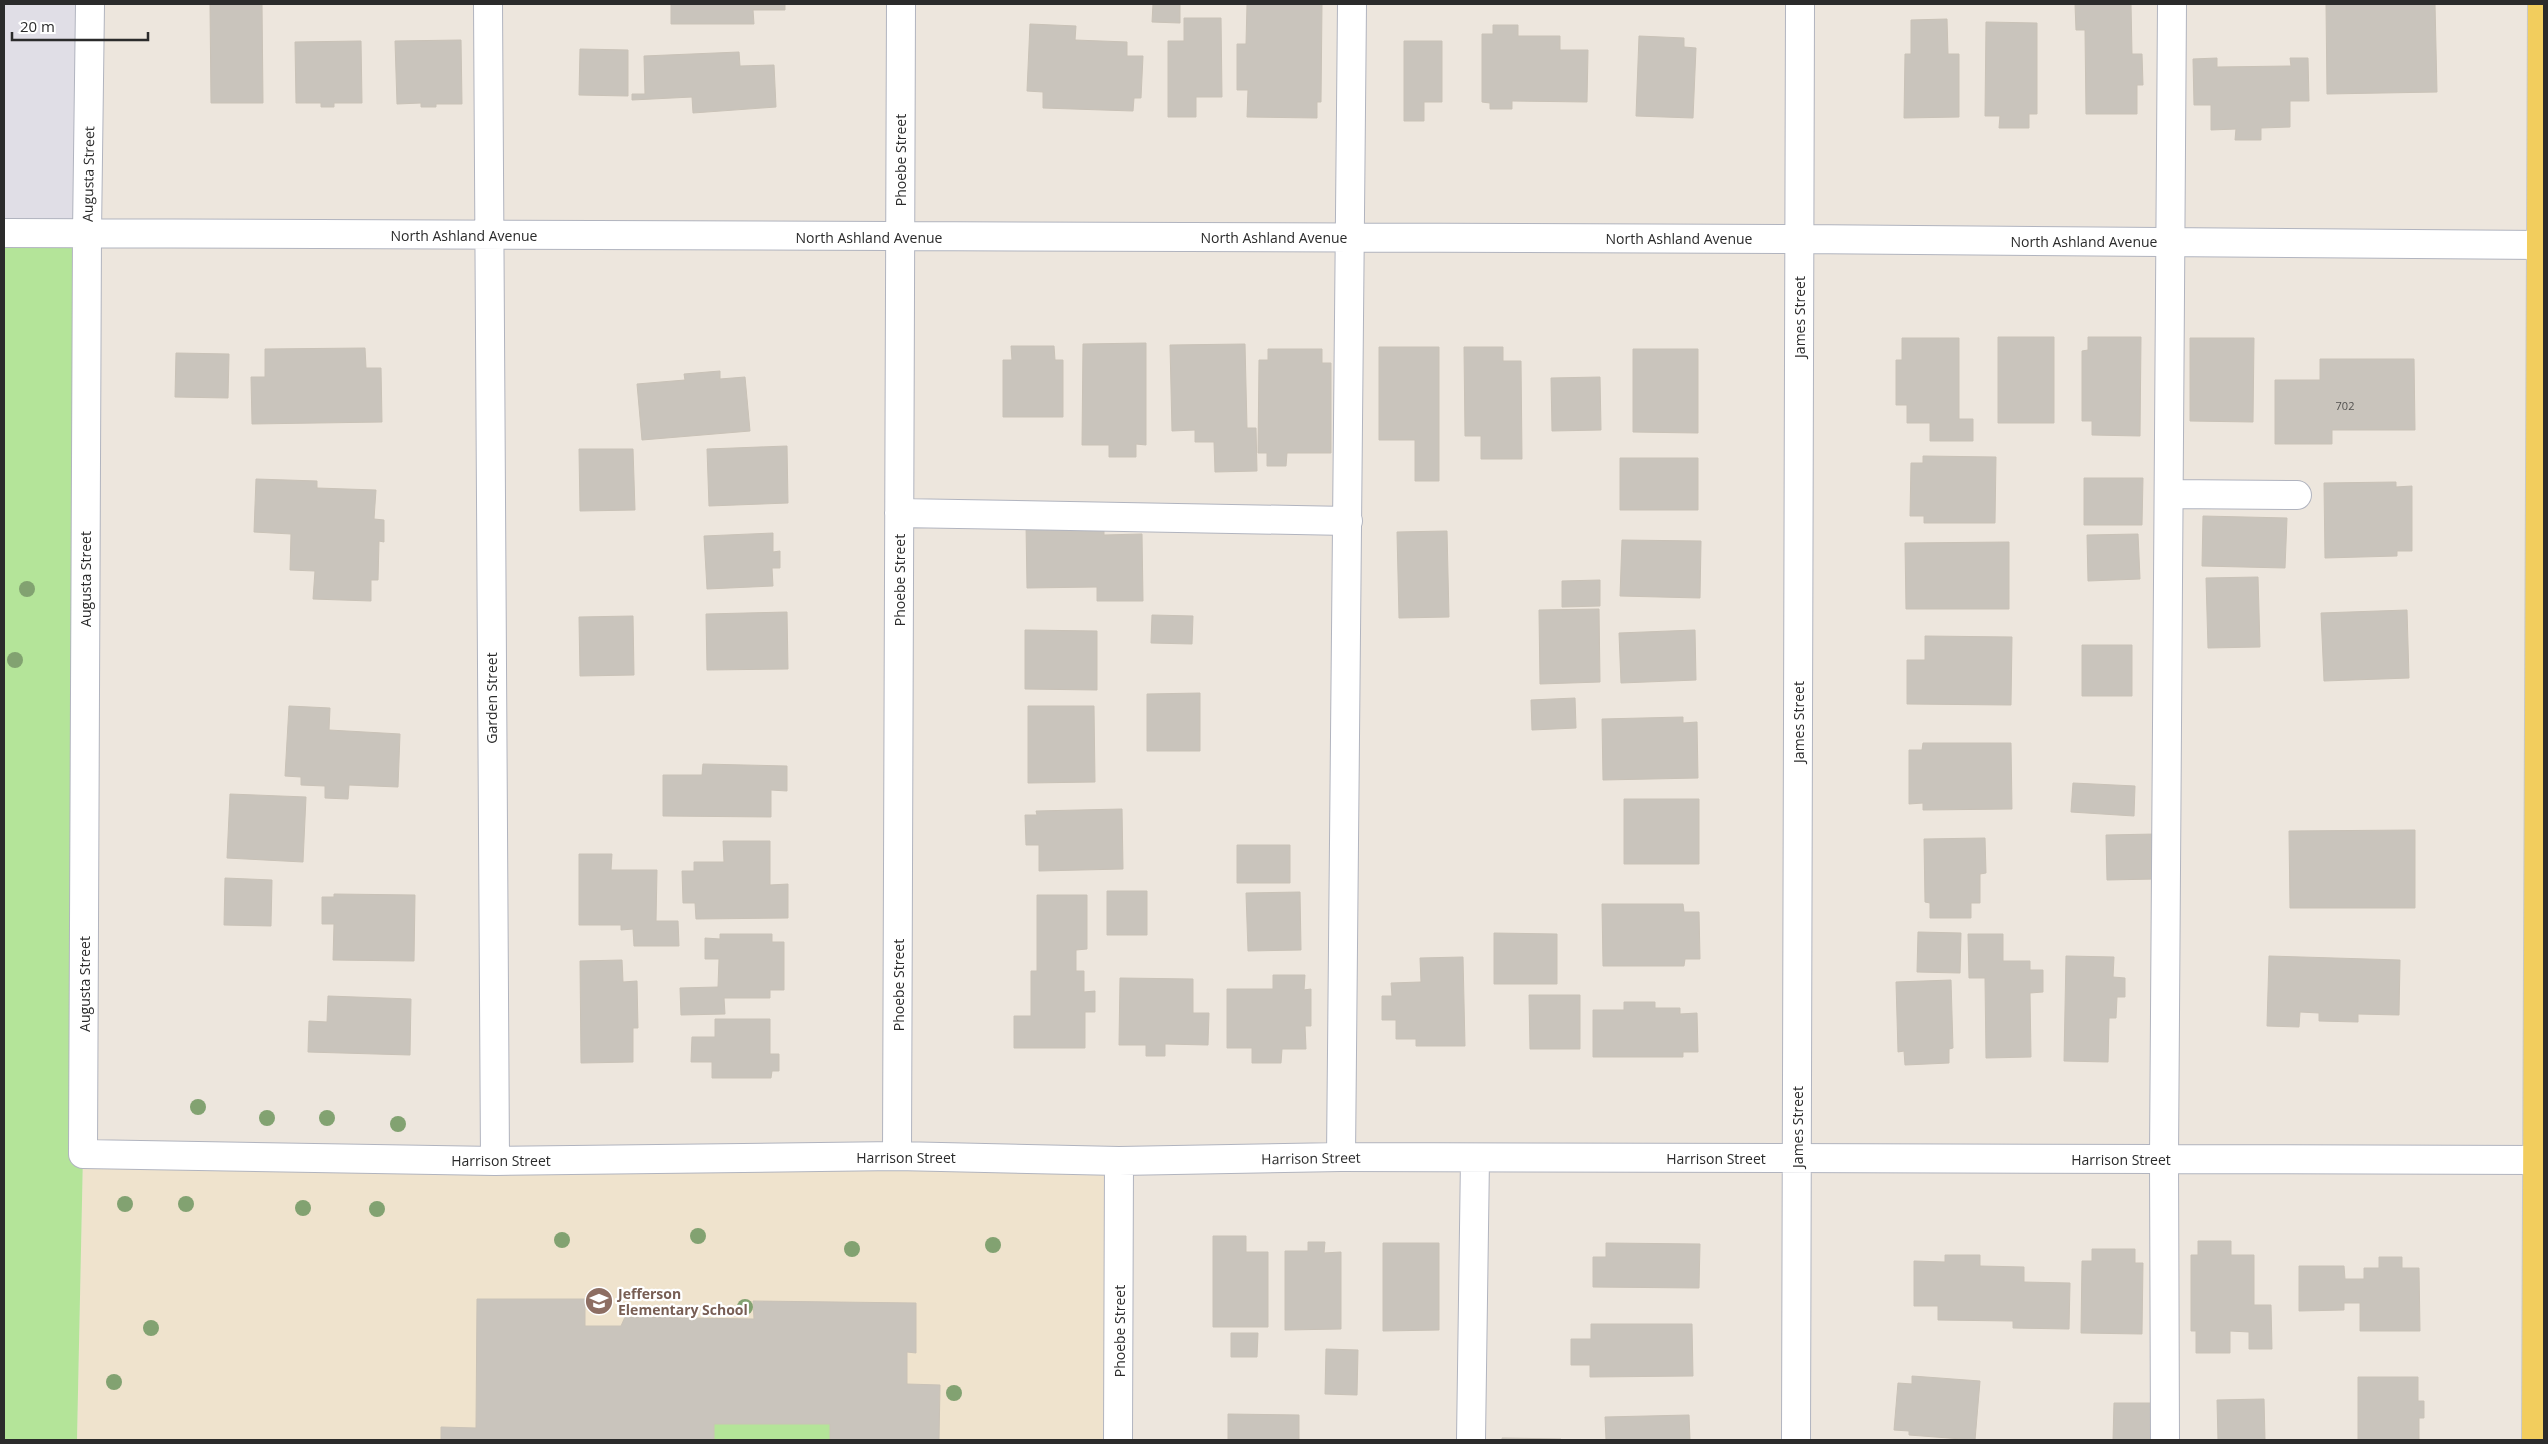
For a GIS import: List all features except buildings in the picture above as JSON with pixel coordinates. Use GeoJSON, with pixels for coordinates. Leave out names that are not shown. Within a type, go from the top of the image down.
{"type":"FeatureCollection","features":[{"type":"Feature","properties":{"kind":"main road"},"geometry":{"type":"LineString","coordinates":[[2536,1440],[2543,245],[2542,4]]}},
{"type":"Feature","properties":{"kind":"street","name":"Augusta Street"},"geometry":{"type":"LineString","coordinates":[[83,1154],[87,233],[90,4]]}},
{"type":"Feature","properties":{"kind":"street","name":"Garden Street"},"geometry":{"type":"LineString","coordinates":[[488,4],[495,1161]]}},
{"type":"Feature","properties":{"kind":"street","name":"Phoebe Street"},"geometry":{"type":"LineString","coordinates":[[897,1156],[901,4]]}},
{"type":"Feature","properties":{"kind":"street"},"geometry":{"type":"LineString","coordinates":[[1341,1157],[1352,4]]}},
{"type":"Feature","properties":{"kind":"street","name":"James Street"},"geometry":{"type":"LineString","coordinates":[[1796,1440],[1800,4]]}},
{"type":"Feature","properties":{"kind":"street"},"geometry":{"type":"LineString","coordinates":[[2165,1440],[2164,1159],[2172,242],[2172,4]]}},
{"type":"Feature","properties":{"kind":"street","name":"North Ashland Avenue"},"geometry":{"type":"LineString","coordinates":[[4,233],[1799,239],[2543,245]]}},
{"type":"Feature","properties":{"kind":"street"},"geometry":{"type":"LineString","coordinates":[[2170,494],[2297,495]]}},
{"type":"Feature","properties":{"kind":"street"},"geometry":{"type":"LineString","coordinates":[[899,513],[1348,521]]}},
{"type":"Feature","properties":{"kind":"street","name":"Harrison Street"},"geometry":{"type":"LineString","coordinates":[[83,1154],[495,1161],[897,1156],[1119,1161],[1341,1157],[2538,1160]]}},
{"type":"Feature","properties":{"kind":"street"},"geometry":{"type":"LineString","coordinates":[[1471,1440],[1475,1158]]}},
{"type":"Feature","properties":{"kind":"street","name":"Phoebe Street"},"geometry":{"type":"LineString","coordinates":[[1118,1440],[1119,1161]]}},
{"type":"Feature","properties":{"kind":"shaded area"},"geometry":{"type":"Polygon","coordinates":[[[4,4],[90,4],[87,233],[4,233],[4,4]]]}},
{"type":"Feature","properties":{"kind":"shaded area","name":"Jefferson Elementary School"},"geometry":{"type":"Polygon","coordinates":[[[83,1154],[1119,1161],[1118,1440],[77,1440],[83,1154]]]}},
{"type":"Feature","properties":{"kind":"green space"},"geometry":{"type":"Polygon","coordinates":[[[4,233],[87,233],[83,1154],[77,1440],[4,1440],[4,233]]]}},
{"type":"Feature","properties":{"kind":"green space"},"geometry":{"type":"Polygon","coordinates":[[[714,1424],[830,1424],[830,1440],[714,1440],[714,1424]]]}},
{"type":"Feature","properties":{"kind":"place","name":"Jefferson Elementary School"},"geometry":{"type":"Point","coordinates":[599,1301]}}]}
